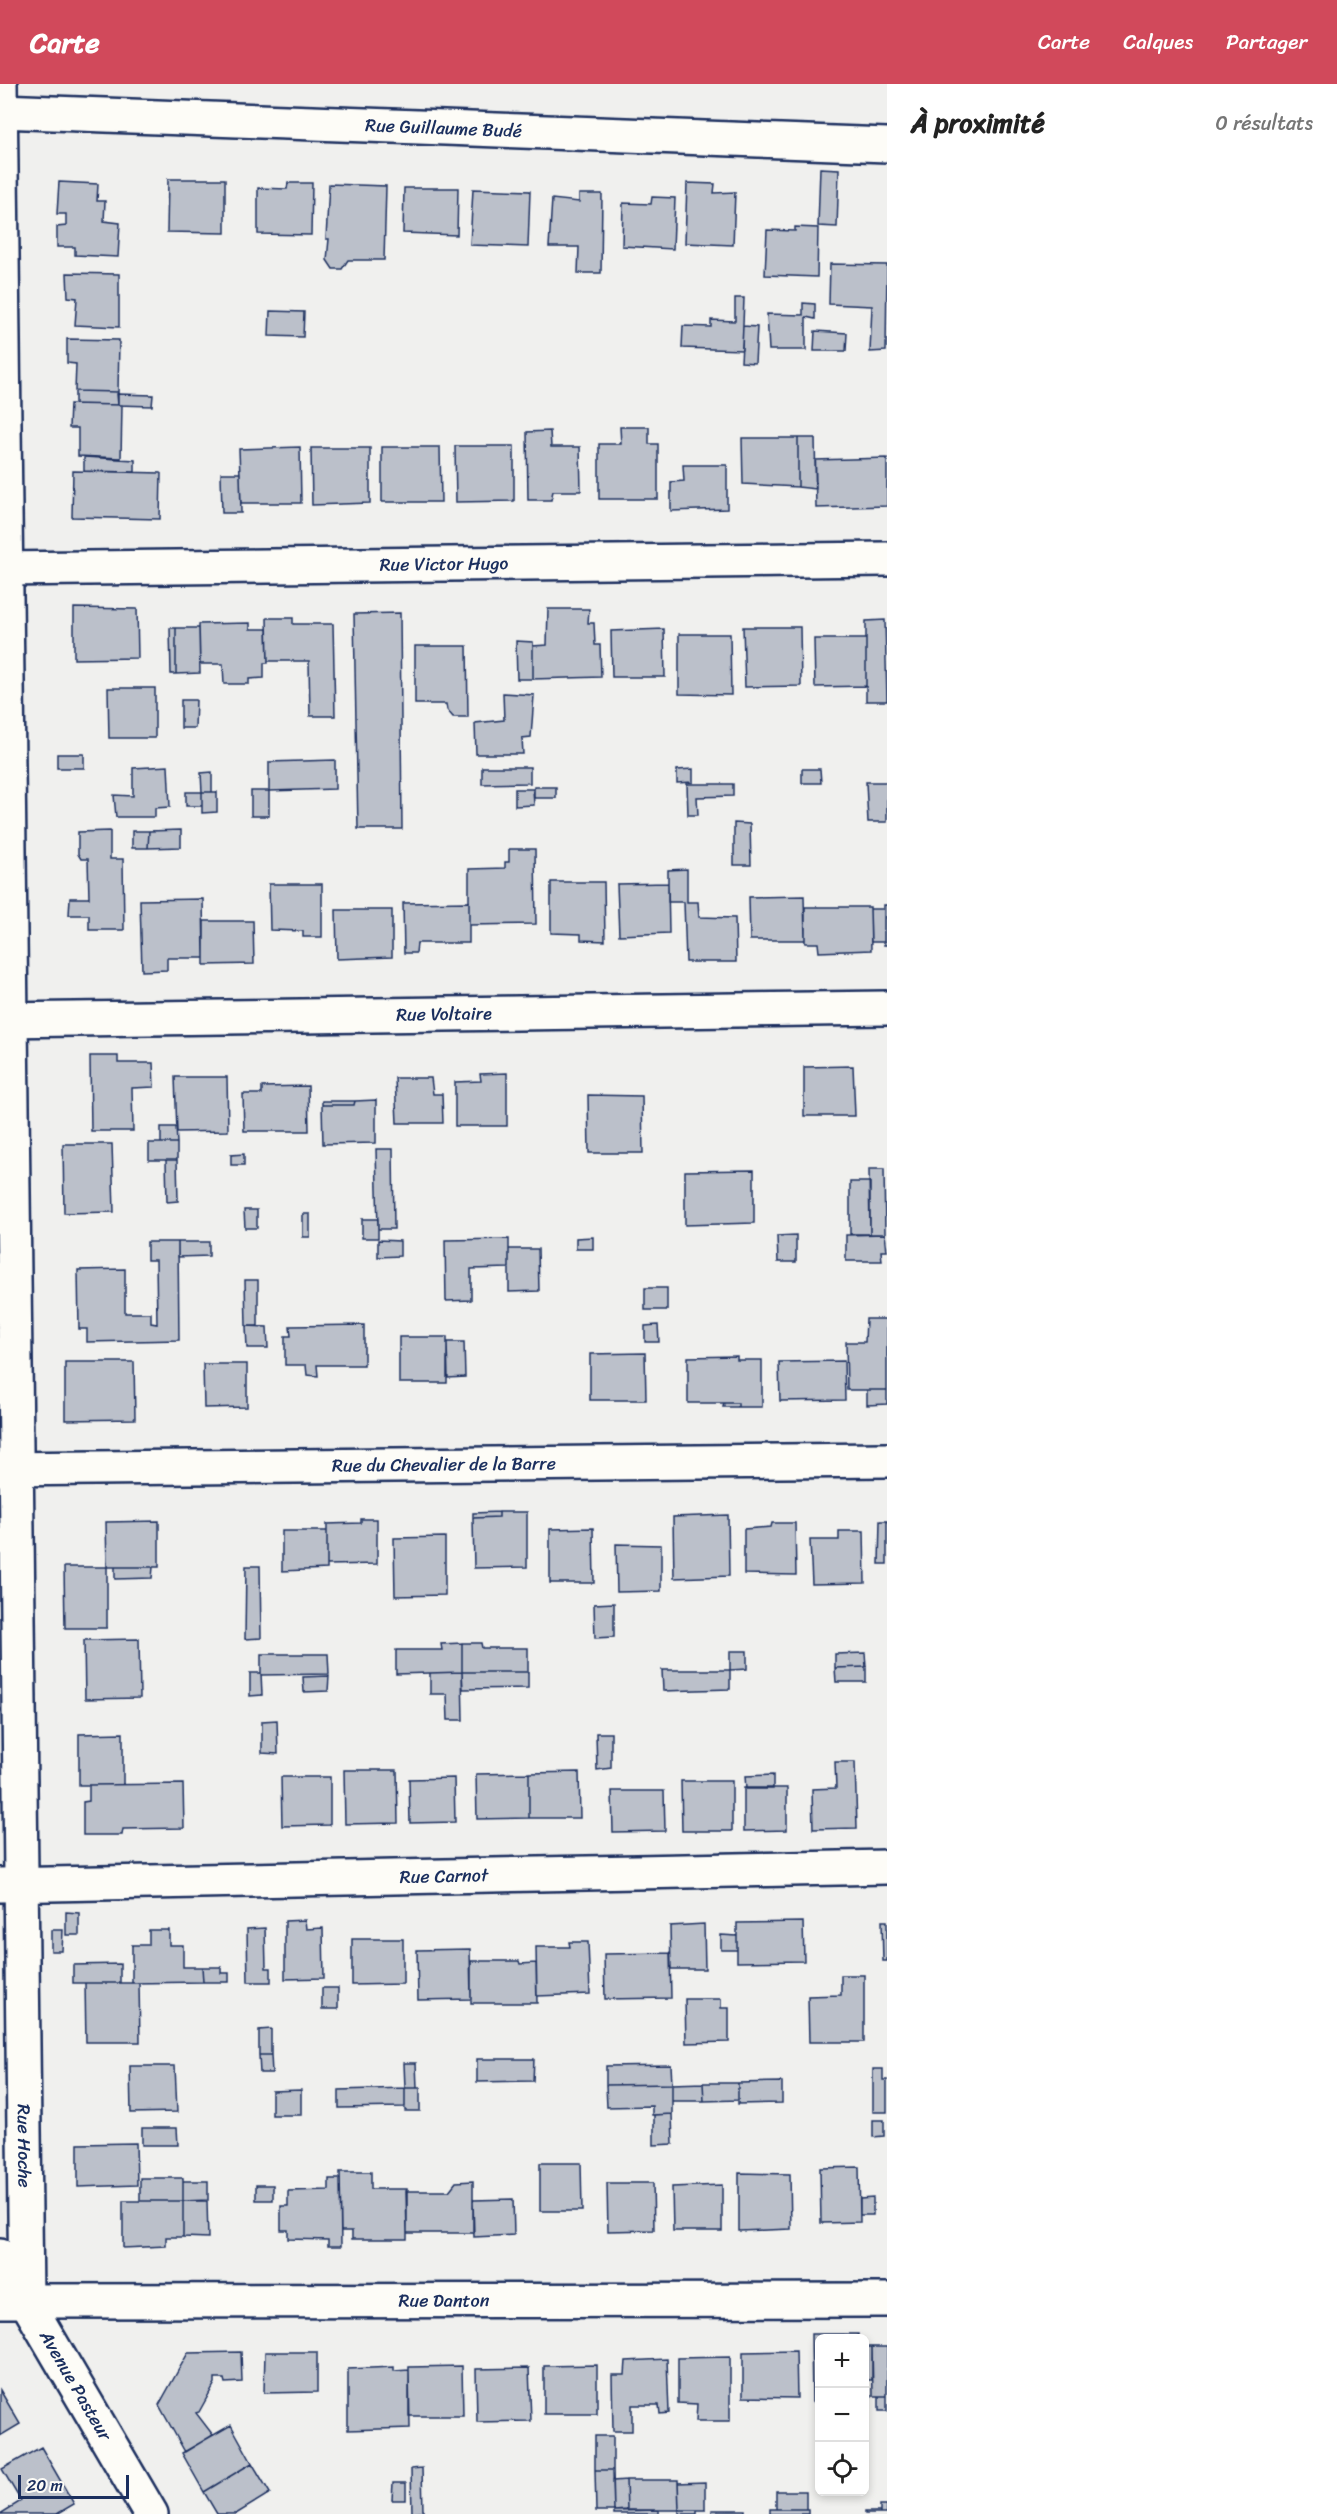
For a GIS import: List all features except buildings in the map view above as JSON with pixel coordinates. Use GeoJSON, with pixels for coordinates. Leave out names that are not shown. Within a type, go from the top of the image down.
{"type":"FeatureCollection","features":[{"type":"Feature","properties":{"kind":"street","name":"Rue Hoche"},"geometry":{"type":"LineString","coordinates":[[0,84],[13,2301]]}},
{"type":"Feature","properties":{"kind":"street","name":"Rue Guillaume Budé"},"geometry":{"type":"LineString","coordinates":[[0,111],[887,145]]}},
{"type":"Feature","properties":{"kind":"street","name":"Rue Victor Hugo"},"geometry":{"type":"LineString","coordinates":[[4,569],[887,559]]}},
{"type":"Feature","properties":{"kind":"street","name":"Rue Voltaire"},"geometry":{"type":"LineString","coordinates":[[6,1020],[887,1008]]}},
{"type":"Feature","properties":{"kind":"street","name":"Rue du Chevalier de la Barre"},"geometry":{"type":"LineString","coordinates":[[9,1469],[887,1460]]}},
{"type":"Feature","properties":{"kind":"street","name":"Rue Carnot"},"geometry":{"type":"LineString","coordinates":[[10,1884],[887,1867]]}},
{"type":"Feature","properties":{"kind":"street","name":"Avenue Pasteur"},"geometry":{"type":"LineString","coordinates":[[0,2256],[13,2301],[151,2514]]}},
{"type":"Feature","properties":{"kind":"street","name":"Rue Danton"},"geometry":{"type":"LineString","coordinates":[[13,2301],[887,2300]]}}]}
